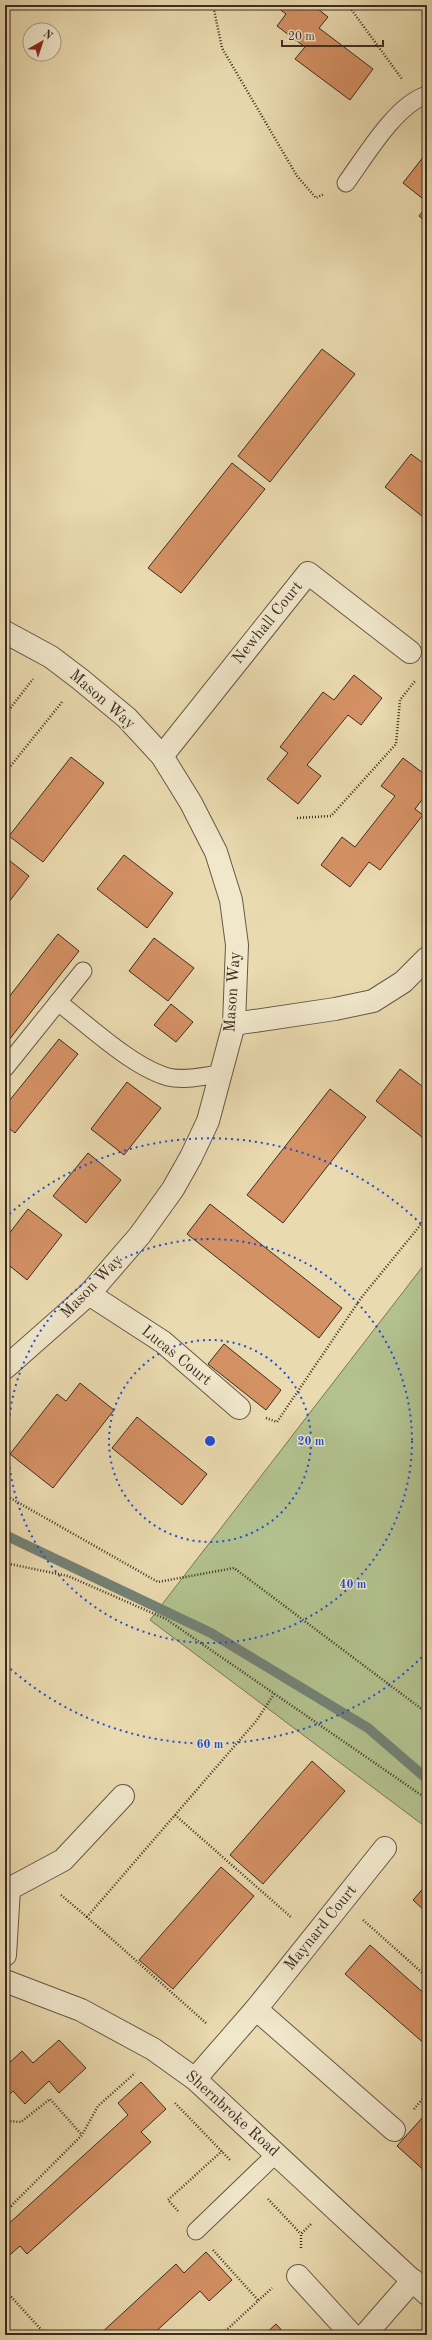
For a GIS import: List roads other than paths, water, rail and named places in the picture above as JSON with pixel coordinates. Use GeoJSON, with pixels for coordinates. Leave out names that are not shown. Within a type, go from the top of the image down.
{"type":"FeatureCollection","features":[{"type":"Feature","properties":{"kind":"street","name":"Newhall Court"},"geometry":{"type":"LineString","coordinates":[[162,756],[308,573],[410,652]]}},
{"type":"Feature","properties":{"kind":"street","name":"Mason Way"},"geometry":{"type":"LineString","coordinates":[[5,632],[51,657],[126,718],[162,756],[191,802],[216,852],[231,900],[237,945],[234,1024],[208,1121],[173,1189],[140,1235],[89,1294],[5,1368]]}},
{"type":"Feature","properties":{"kind":"street"},"geometry":{"type":"LineString","coordinates":[[234,1024],[335,1009],[373,1001],[404,982],[427,958]]}},
{"type":"Feature","properties":{"kind":"street","name":"Lucas Court"},"geometry":{"type":"LineString","coordinates":[[89,1294],[163,1342],[239,1408]]}},
{"type":"Feature","properties":{"kind":"street"},"geometry":{"type":"LineString","coordinates":[[5,1955],[9,1889],[63,1860],[123,1796]]}},
{"type":"Feature","properties":{"kind":"street","name":"Maynard Court"},"geometry":{"type":"LineString","coordinates":[[195,2079],[256,2008],[385,1848]]}},
{"type":"Feature","properties":{"kind":"street","name":"Shernbroke Road"},"geometry":{"type":"LineString","coordinates":[[5,1981],[81,2010],[158,2053],[195,2079],[420,2287]]}},
{"type":"Feature","properties":{"kind":"street"},"geometry":{"type":"LineString","coordinates":[[256,2008],[394,2130]]}},
{"type":"Feature","properties":{"kind":"street"},"geometry":{"type":"LineString","coordinates":[[298,2276],[352,2335]]}},
{"type":"Feature","properties":{"kind":"street"},"geometry":{"type":"LineString","coordinates":[[365,2335],[420,2287]]}},
{"type":"Feature","properties":{"kind":"lane"},"geometry":{"type":"LineString","coordinates":[[346,183],[398,113],[422,97]]}},
{"type":"Feature","properties":{"kind":"lane"},"geometry":{"type":"LineString","coordinates":[[5,1068],[84,971]]}},
{"type":"Feature","properties":{"kind":"lane"},"geometry":{"type":"LineString","coordinates":[[58,1002],[138,1063],[168,1077],[192,1078],[220,1074]]}},
{"type":"Feature","properties":{"kind":"lane"},"geometry":{"type":"LineString","coordinates":[[196,2231],[276,2154]]}},
{"type":"Feature","properties":{"kind":"waterway"},"geometry":{"type":"LineString","coordinates":[[5,1535],[211,1633],[368,1728],[427,1779]]}}]}
